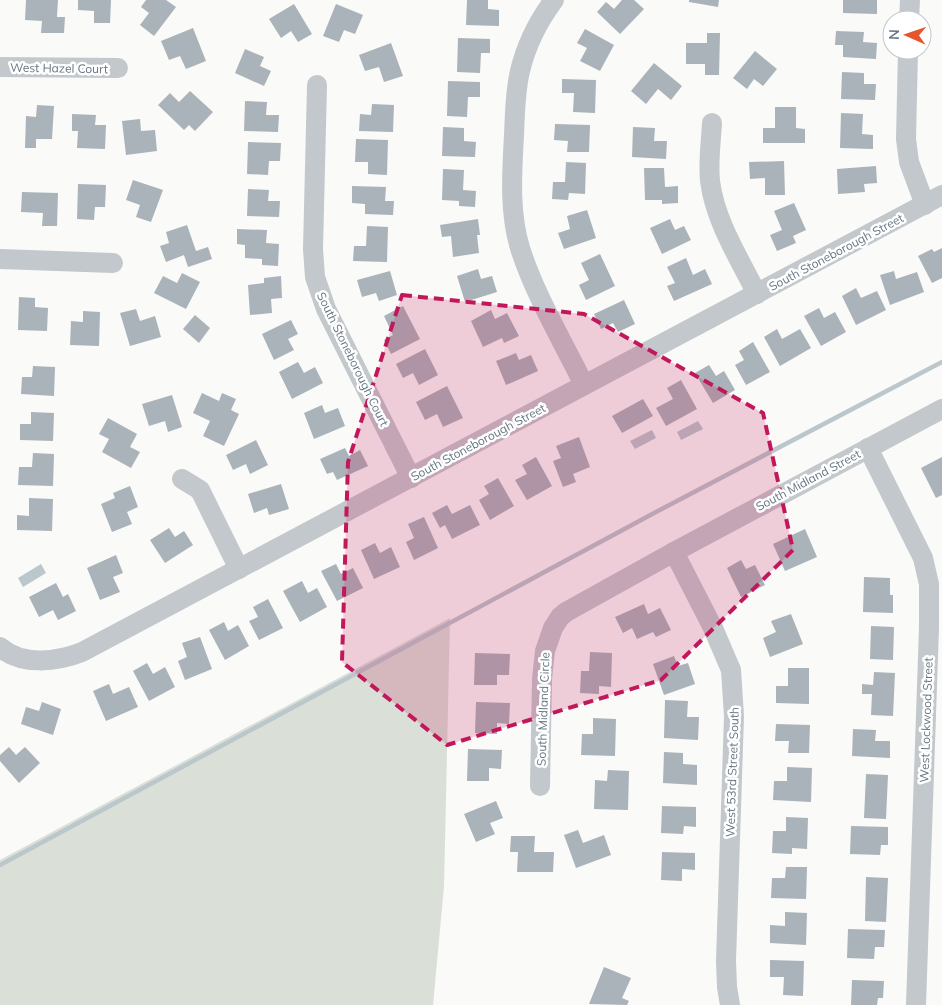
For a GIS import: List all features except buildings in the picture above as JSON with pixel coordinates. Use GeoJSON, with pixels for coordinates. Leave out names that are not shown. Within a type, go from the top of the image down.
{"type":"FeatureCollection","features":[{"type":"Feature","properties":{"kind":"street"},"geometry":{"type":"LineString","coordinates":[[554,0],[526,50],[520,72],[515,100],[512,164],[514,212],[520,248],[584,385]]}},
{"type":"Feature","properties":{"kind":"street"},"geometry":{"type":"LineString","coordinates":[[908,60],[906,139],[909,162],[933,200]]}},
{"type":"Feature","properties":{"kind":"street","name":"West Hazel Court"},"geometry":{"type":"LineString","coordinates":[[0,67],[118,68]]}},
{"type":"Feature","properties":{"kind":"street","name":"South Stoneborough Court"},"geometry":{"type":"LineString","coordinates":[[317,85],[313,249],[315,277],[326,309],[411,478]]}},
{"type":"Feature","properties":{"kind":"street"},"geometry":{"type":"LineString","coordinates":[[712,123],[710,162],[713,196],[720,218],[757,294]]}},
{"type":"Feature","properties":{"kind":"street","name":"South Stoneborough Street"},"geometry":{"type":"LineString","coordinates":[[3,656],[53,661],[79,654],[933,200]]}},
{"type":"Feature","properties":{"kind":"street"},"geometry":{"type":"LineString","coordinates":[[0,259],[113,263]]}},
{"type":"Feature","properties":{"kind":"street","name":"South Midland Street"},"geometry":{"type":"LineString","coordinates":[[674,552],[942,409]]}},
{"type":"Feature","properties":{"kind":"street","name":"West Lockwood Street"},"geometry":{"type":"LineString","coordinates":[[868,448],[923,558],[928,584],[930,628],[916,1005]]}},
{"type":"Feature","properties":{"kind":"street"},"geometry":{"type":"LineString","coordinates":[[182,480],[200,490],[239,569]]}},
{"type":"Feature","properties":{"kind":"street","name":"South Midland Circle"},"geometry":{"type":"LineString","coordinates":[[540,786],[542,679],[545,651],[553,628],[560,617],[566,612],[674,552]]}},
{"type":"Feature","properties":{"kind":"street","name":"West 53rd Street South"},"geometry":{"type":"LineString","coordinates":[[674,552],[713,628],[731,670],[734,693],[726,961],[730,1005]]}},
{"type":"Feature","properties":{"kind":"highlighted area"},"geometry":{"type":"Polygon","coordinates":[[[402,295],[584,314],[763,413],[793,550],[661,680],[447,745],[342,662],[348,462],[402,295]]]}},
{"type":"Feature","properties":{"kind":"shaded area"},"geometry":{"type":"Polygon","coordinates":[[[698,421],[703,429],[681,440],[677,432],[698,421]]]}},
{"type":"Feature","properties":{"kind":"shaded area"},"geometry":{"type":"Polygon","coordinates":[[[652,430],[656,438],[635,449],[630,441],[652,430]]]}},
{"type":"Feature","properties":{"kind":"shaded area"},"geometry":{"type":"Polygon","coordinates":[[[41,564],[46,573],[23,587],[18,578],[41,564]]]}},
{"type":"Feature","properties":{"kind":"shaded area"},"geometry":{"type":"Polygon","coordinates":[[[450,618],[444,886],[433,1005],[0,1005],[0,860],[450,618]]]}},
{"type":"Feature","properties":{"kind":"waterway"},"geometry":{"type":"LineString","coordinates":[[0,865],[656,512],[942,362]]}}]}
